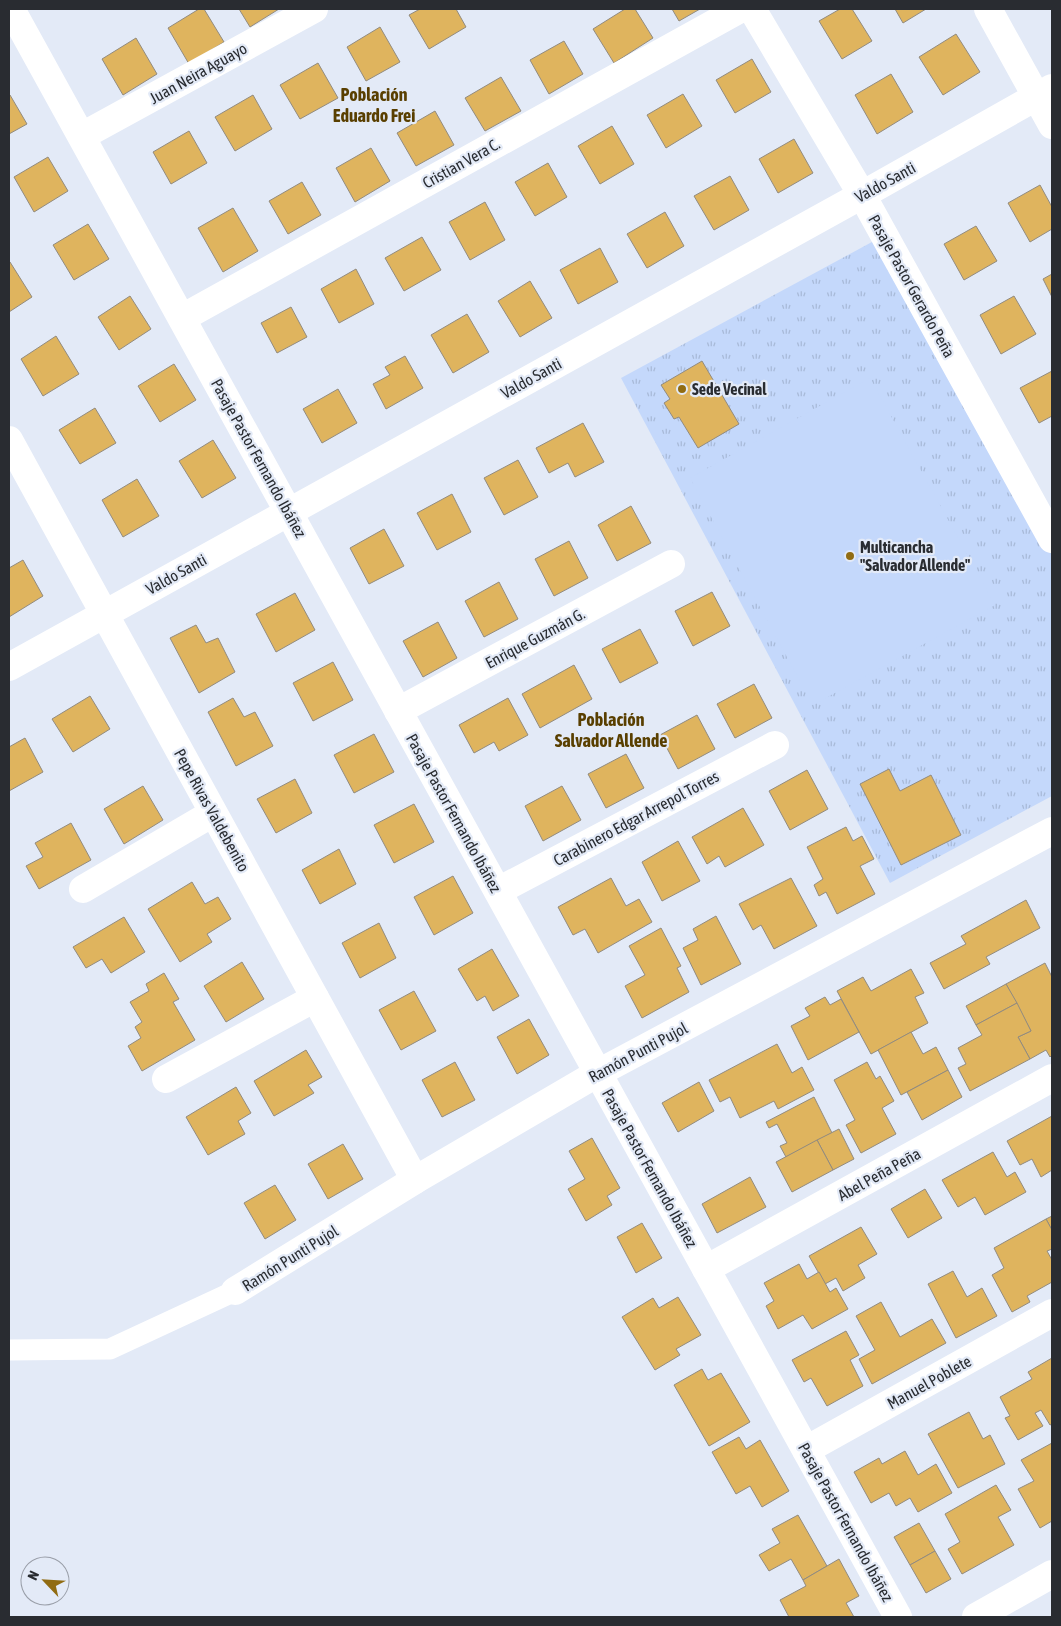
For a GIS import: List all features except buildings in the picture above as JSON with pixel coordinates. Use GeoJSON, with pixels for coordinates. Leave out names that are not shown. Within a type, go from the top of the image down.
{"type":"FeatureCollection","features":[{"type":"Feature","properties":{"kind":"street","name":"Pasaje Pastor Fernando Ibáñez"},"geometry":{"type":"LineString","coordinates":[[11,9],[898,1617]]}},
{"type":"Feature","properties":{"kind":"street","name":"Juan Neira Aguayo"},"geometry":{"type":"LineString","coordinates":[[82,136],[314,9]]}},
{"type":"Feature","properties":{"kind":"street","name":"Cristian Vera C."},"geometry":{"type":"LineString","coordinates":[[182,318],[740,9]]}},
{"type":"Feature","properties":{"kind":"street","name":"Pasaje Pastor Gerardo Peña"},"geometry":{"type":"LineString","coordinates":[[752,9],[862,195],[1052,539]]}},
{"type":"Feature","properties":{"kind":"street"},"geometry":{"type":"LineString","coordinates":[[988,9],[1044,92],[1052,125]]}},
{"type":"Feature","properties":{"kind":"street","name":"Valdo Santi"},"geometry":{"type":"LineString","coordinates":[[9,667],[862,195],[1044,92]]}},
{"type":"Feature","properties":{"kind":"street","name":"Pepe Rivas Valdebenito"},"geometry":{"type":"LineString","coordinates":[[9,440],[415,1180]]}},
{"type":"Feature","properties":{"kind":"street","name":"Enrique Guzmán G."},"geometry":{"type":"LineString","coordinates":[[398,711],[672,564]]}},
{"type":"Feature","properties":{"kind":"street","name":"Carabinero Edgar Arrepol Torres"},"geometry":{"type":"LineString","coordinates":[[498,891],[775,745]]}},
{"type":"Feature","properties":{"kind":"street"},"geometry":{"type":"LineString","coordinates":[[83,889],[213,813]]}},
{"type":"Feature","properties":{"kind":"street","name":"Ramón Punti Pujol"},"geometry":{"type":"LineString","coordinates":[[235,1291],[415,1180],[598,1073],[1052,831]]}},
{"type":"Feature","properties":{"kind":"street"},"geometry":{"type":"LineString","coordinates":[[166,1079],[315,998]]}},
{"type":"Feature","properties":{"kind":"street","name":"Abel Peña Peña"},"geometry":{"type":"LineString","coordinates":[[706,1269],[1052,1078]]}},
{"type":"Feature","properties":{"kind":"street","name":"Manuel Poblete"},"geometry":{"type":"LineString","coordinates":[[806,1450],[1052,1313]]}},
{"type":"Feature","properties":{"kind":"street"},"geometry":{"type":"LineString","coordinates":[[976,1617],[1052,1574]]}},
{"type":"Feature","properties":{"kind":"lane"},"geometry":{"type":"LineString","coordinates":[[9,1350],[110,1349],[235,1291]]}},
{"type":"Feature","properties":{"kind":"green space"},"geometry":{"type":"Polygon","coordinates":[[[883,236],[1052,553],[1052,796],[890,883],[621,378],[883,236]]]}},
{"type":"Feature","properties":{"kind":"green space","name":"Multicancha \"Salvador Allende\""},"geometry":{"type":"Polygon","coordinates":[[[870,378],[995,605],[813,705],[690,478],[870,378]]]}},
{"type":"Feature","properties":{"kind":"place","name":"Sede Vecinal"},"geometry":{"type":"Point","coordinates":[682,389]}},
{"type":"Feature","properties":{"kind":"place","name":"Multicancha \"Salvador Allende\""},"geometry":{"type":"Point","coordinates":[850,556]}},
{"type":"Feature","properties":{"kind":"district","name":"Población Eduardo Frei"},"geometry":{"type":"Point","coordinates":[374,105]}},
{"type":"Feature","properties":{"kind":"district","name":"Población Salvador Allende"},"geometry":{"type":"Point","coordinates":[611,730]}}]}
